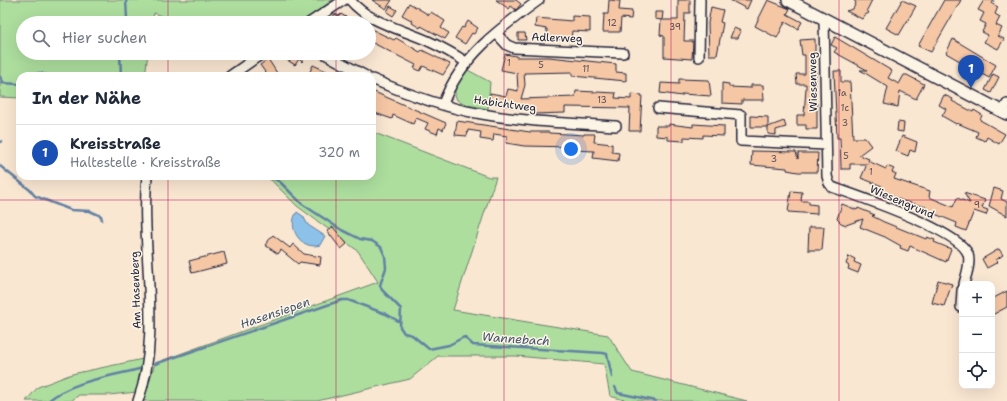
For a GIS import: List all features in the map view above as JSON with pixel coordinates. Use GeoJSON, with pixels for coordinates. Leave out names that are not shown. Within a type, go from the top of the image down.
{"type":"FeatureCollection","features":[{"type":"Feature","properties":{"kind":"main road"},"geometry":{"type":"LineString","coordinates":[[788,0],[1005,110]]}},
{"type":"Feature","properties":{"kind":"street"},"geometry":{"type":"LineString","coordinates":[[320,16],[344,0]]}},
{"type":"Feature","properties":{"kind":"street"},"geometry":{"type":"LineString","coordinates":[[350,0],[354,6],[370,16]]}},
{"type":"Feature","properties":{"kind":"street"},"geometry":{"type":"LineString","coordinates":[[699,57],[700,0]]}},
{"type":"Feature","properties":{"kind":"street"},"geometry":{"type":"LineString","coordinates":[[443,104],[452,82],[466,62],[496,33],[537,1]]}},
{"type":"Feature","properties":{"kind":"street","name":"Wiesenweg"},"geometry":{"type":"LineString","coordinates":[[824,18],[826,145]]}},
{"type":"Feature","properties":{"kind":"street"},"geometry":{"type":"LineString","coordinates":[[376,19],[428,41],[466,62]]}},
{"type":"Feature","properties":{"kind":"street","name":"Adlerweg"},"geometry":{"type":"LineString","coordinates":[[496,33],[507,45],[514,48],[623,53]]}},
{"type":"Feature","properties":{"kind":"street"},"geometry":{"type":"LineString","coordinates":[[236,72],[253,60]]}},
{"type":"Feature","properties":{"kind":"street"},"geometry":{"type":"LineString","coordinates":[[336,60],[359,72]]}},
{"type":"Feature","properties":{"kind":"street","name":"Habichtweg"},"geometry":{"type":"LineString","coordinates":[[376,81],[401,91],[481,114],[524,120],[616,126]]}},
{"type":"Feature","properties":{"kind":"street"},"geometry":{"type":"LineString","coordinates":[[658,108],[741,115],[741,141],[826,145]]}},
{"type":"Feature","properties":{"kind":"street","name":"Wiesengrund"},"geometry":{"type":"LineString","coordinates":[[826,145],[826,176],[832,187],[919,221],[957,241],[964,247],[969,260],[965,281]]}},
{"type":"Feature","properties":{"kind":"street","name":"Am Hasenberg"},"geometry":{"type":"LineString","coordinates":[[138,401],[146,372],[149,345],[145,223],[147,180]]}},
{"type":"Feature","properties":{"kind":"green space"},"geometry":{"type":"Polygon","coordinates":[[[0,0],[333,0],[310,16],[161,16],[154,13],[153,16],[16,16],[16,60],[147,60],[146,72],[16,72],[16,98],[0,97],[0,0]]]}},
{"type":"Feature","properties":{"kind":"green space"},"geometry":{"type":"Polygon","coordinates":[[[466,69],[490,82],[488,109],[463,104],[457,100],[455,96],[456,88],[466,69]]]}},
{"type":"Feature","properties":{"kind":"green space"},"geometry":{"type":"Polygon","coordinates":[[[376,134],[489,177],[496,177],[453,310],[608,335],[632,372],[747,401],[628,401],[610,396],[604,364],[516,356],[438,356],[410,379],[317,401],[143,401],[155,363],[378,282],[358,251],[297,206],[271,180],[376,180],[376,134]]]}},
{"type":"Feature","properties":{"kind":"green space"},"geometry":{"type":"Polygon","coordinates":[[[143,359],[137,392],[109,395],[79,395],[71,401],[26,401],[38,387],[72,374],[143,359]]]}},
{"type":"Feature","properties":{"kind":"water"},"geometry":{"type":"Polygon","coordinates":[[[297,212],[303,216],[308,225],[325,236],[320,245],[313,246],[307,244],[301,241],[297,236],[294,231],[293,224],[297,212]]]}},
{"type":"Feature","properties":{"kind":"building"},"geometry":{"type":"Polygon","coordinates":[[[372,0],[392,0],[386,9],[372,0]]]}},
{"type":"Feature","properties":{"kind":"building"},"geometry":{"type":"Polygon","coordinates":[[[496,0],[516,0],[521,4],[516,10],[511,6],[509,9],[496,0]]]}},
{"type":"Feature","properties":{"kind":"building"},"geometry":{"type":"Polygon","coordinates":[[[609,0],[620,1],[619,10],[632,11],[631,19],[621,18],[620,32],[603,32],[604,14],[608,14],[609,0]]]}},
{"type":"Feature","properties":{"kind":"building"},"geometry":{"type":"Polygon","coordinates":[[[678,0],[690,0],[690,13],[685,13],[684,41],[693,41],[692,59],[664,57],[664,36],[660,35],[661,20],[678,20],[678,0]]]}},
{"type":"Feature","properties":{"kind":"building"},"geometry":{"type":"Polygon","coordinates":[[[730,0],[751,0],[747,9],[730,0]]]}},
{"type":"Feature","properties":{"kind":"building"},"geometry":{"type":"Polygon","coordinates":[[[768,0],[790,9],[787,14],[802,22],[798,29],[785,22],[777,38],[755,26],[768,0]]]}},
{"type":"Feature","properties":{"kind":"building"},"geometry":{"type":"Polygon","coordinates":[[[854,0],[872,0],[867,10],[869,13],[862,19],[846,11],[853,9],[856,3],[854,0]]]}},
{"type":"Feature","properties":{"kind":"building"},"geometry":{"type":"Polygon","coordinates":[[[902,0],[916,6],[899,35],[886,28],[902,0]]]}},
{"type":"Feature","properties":{"kind":"building"},"geometry":{"type":"Polygon","coordinates":[[[944,0],[961,0],[931,52],[918,46],[944,0]]]}},
{"type":"Feature","properties":{"kind":"building"},"geometry":{"type":"Polygon","coordinates":[[[984,0],[994,0],[992,4],[998,7],[995,14],[1000,17],[996,25],[1002,28],[998,36],[1004,39],[998,49],[984,42],[988,35],[982,32],[986,24],[980,21],[984,13],[978,10],[984,0]]]}},
{"type":"Feature","properties":{"kind":"building"},"geometry":{"type":"Polygon","coordinates":[[[409,3],[429,15],[431,12],[445,21],[441,28],[449,33],[445,39],[421,26],[420,28],[412,23],[413,21],[402,15],[409,3]]]}},
{"type":"Feature","properties":{"kind":"building"},"geometry":{"type":"Polygon","coordinates":[[[390,6],[397,10],[393,16],[387,12],[390,6]]]}},
{"type":"Feature","properties":{"kind":"building"},"geometry":{"type":"Polygon","coordinates":[[[711,7],[723,10],[720,22],[723,23],[717,55],[709,55],[708,23],[711,7]]]}},
{"type":"Feature","properties":{"kind":"building"},"geometry":{"type":"Polygon","coordinates":[[[655,12],[663,12],[662,20],[655,19],[655,12]]]}},
{"type":"Feature","properties":{"kind":"building"},"geometry":{"type":"Polygon","coordinates":[[[572,16],[590,17],[590,32],[572,31],[571,40],[547,38],[547,29],[535,27],[536,18],[572,21],[572,16]]]}},
{"type":"Feature","properties":{"kind":"building"},"geometry":{"type":"Polygon","coordinates":[[[468,21],[478,28],[474,34],[472,33],[465,44],[455,38],[468,21]]]}},
{"type":"Feature","properties":{"kind":"building"},"geometry":{"type":"Polygon","coordinates":[[[734,28],[741,31],[738,38],[730,38],[734,28]]]}},
{"type":"Feature","properties":{"kind":"building"},"geometry":{"type":"Polygon","coordinates":[[[376,31],[394,40],[396,38],[420,52],[422,50],[450,64],[443,75],[423,66],[420,71],[414,68],[416,65],[376,45],[376,31]]]}},
{"type":"Feature","properties":{"kind":"building"},"geometry":{"type":"Polygon","coordinates":[[[518,33],[525,33],[526,40],[518,40],[518,33]]]}},
{"type":"Feature","properties":{"kind":"building"},"geometry":{"type":"Polygon","coordinates":[[[835,37],[892,71],[888,78],[899,84],[904,75],[907,75],[924,84],[916,99],[900,91],[898,107],[884,104],[888,87],[860,70],[867,70],[834,52],[837,48],[831,45],[835,37]]]}},
{"type":"Feature","properties":{"kind":"building"},"geometry":{"type":"Polygon","coordinates":[[[815,39],[813,70],[816,70],[815,103],[817,103],[817,129],[806,129],[806,125],[797,125],[797,115],[804,115],[806,84],[797,84],[796,74],[805,74],[805,55],[802,55],[800,40],[815,39]]]}},
{"type":"Feature","properties":{"kind":"building"},"geometry":{"type":"Polygon","coordinates":[[[953,39],[996,65],[989,78],[946,53],[953,39]]]}},
{"type":"Feature","properties":{"kind":"building"},"geometry":{"type":"Polygon","coordinates":[[[505,54],[516,57],[549,57],[616,64],[616,72],[626,73],[626,81],[572,76],[572,72],[524,73],[525,85],[521,99],[575,97],[576,91],[616,93],[615,98],[631,99],[631,94],[642,95],[640,131],[629,131],[630,108],[565,107],[565,113],[534,114],[531,113],[531,110],[490,103],[490,93],[506,96],[508,89],[518,91],[517,73],[501,70],[505,54]]]}},
{"type":"Feature","properties":{"kind":"building"},"geometry":{"type":"Polygon","coordinates":[[[269,60],[276,72],[265,72],[260,65],[269,60]]]}},
{"type":"Feature","properties":{"kind":"building"},"geometry":{"type":"Polygon","coordinates":[[[287,60],[298,60],[295,65],[287,60]]]}},
{"type":"Feature","properties":{"kind":"building"},"geometry":{"type":"Polygon","coordinates":[[[313,65],[329,72],[310,72],[313,65]]]}},
{"type":"Feature","properties":{"kind":"building"},"geometry":{"type":"Polygon","coordinates":[[[834,71],[841,71],[841,82],[850,82],[853,138],[865,138],[871,146],[859,155],[886,169],[887,166],[894,169],[892,172],[896,174],[894,179],[930,191],[929,197],[953,207],[957,198],[970,203],[964,193],[985,200],[982,208],[988,210],[986,215],[974,211],[966,231],[956,227],[957,223],[925,210],[926,207],[903,201],[880,191],[882,186],[861,178],[867,164],[850,164],[850,169],[841,169],[840,138],[837,138],[834,71]]]}},
{"type":"Feature","properties":{"kind":"building"},"geometry":{"type":"Polygon","coordinates":[[[993,74],[999,77],[991,93],[985,90],[993,74]]]}},
{"type":"Feature","properties":{"kind":"building"},"geometry":{"type":"Polygon","coordinates":[[[679,79],[709,80],[711,96],[682,94],[682,96],[660,93],[661,83],[679,84],[679,79]]]}},
{"type":"Feature","properties":{"kind":"building"},"geometry":{"type":"Polygon","coordinates":[[[722,83],[729,84],[729,87],[751,88],[751,85],[763,85],[764,100],[742,100],[742,104],[722,103],[722,83]]]}},
{"type":"Feature","properties":{"kind":"building"},"geometry":{"type":"Polygon","coordinates":[[[376,93],[446,123],[443,130],[439,128],[437,134],[425,129],[428,123],[416,118],[413,124],[393,115],[392,119],[376,113],[376,93]]]}},
{"type":"Feature","properties":{"kind":"building"},"geometry":{"type":"Polygon","coordinates":[[[944,95],[953,99],[952,101],[982,115],[980,120],[1005,134],[999,144],[987,137],[985,141],[976,137],[978,132],[957,123],[956,124],[942,116],[946,109],[939,105],[944,95]]]}},
{"type":"Feature","properties":{"kind":"building"},"geometry":{"type":"Polygon","coordinates":[[[751,116],[768,117],[768,127],[751,127],[751,116]]]}},
{"type":"Feature","properties":{"kind":"building"},"geometry":{"type":"Polygon","coordinates":[[[457,121],[530,132],[584,135],[595,134],[594,142],[612,144],[612,152],[619,153],[618,161],[593,158],[594,151],[573,150],[574,147],[524,146],[506,143],[507,136],[494,134],[493,141],[480,139],[481,132],[468,130],[467,136],[455,135],[457,121]]]}},
{"type":"Feature","properties":{"kind":"building"},"geometry":{"type":"Polygon","coordinates":[[[784,121],[786,127],[776,130],[776,135],[768,134],[768,127],[784,121]]]}},
{"type":"Feature","properties":{"kind":"building"},"geometry":{"type":"Polygon","coordinates":[[[898,122],[904,123],[903,132],[897,131],[898,122]]]}},
{"type":"Feature","properties":{"kind":"building"},"geometry":{"type":"Polygon","coordinates":[[[669,124],[693,127],[693,124],[724,126],[724,136],[703,135],[703,138],[684,137],[684,141],[668,140],[668,137],[656,136],[656,126],[669,126],[669,124]]]}},
{"type":"Feature","properties":{"kind":"building"},"geometry":{"type":"Polygon","coordinates":[[[902,136],[917,142],[915,152],[910,150],[908,156],[896,151],[902,136]]]}},
{"type":"Feature","properties":{"kind":"building"},"geometry":{"type":"Polygon","coordinates":[[[752,151],[796,152],[798,159],[798,153],[818,153],[817,172],[798,172],[787,170],[787,168],[751,165],[752,151]]]}},
{"type":"Feature","properties":{"kind":"building"},"geometry":{"type":"Polygon","coordinates":[[[994,188],[1003,191],[1001,199],[1007,202],[1007,216],[989,206],[994,188]]]}},
{"type":"Feature","properties":{"kind":"building"},"geometry":{"type":"Polygon","coordinates":[[[791,191],[802,192],[801,201],[809,201],[809,204],[817,205],[817,214],[788,212],[791,191]]]}},
{"type":"Feature","properties":{"kind":"building"},"geometry":{"type":"Polygon","coordinates":[[[842,204],[857,210],[858,208],[875,215],[872,216],[926,239],[927,237],[935,240],[934,242],[951,249],[946,262],[910,246],[908,251],[900,248],[901,246],[885,237],[860,227],[863,219],[846,225],[841,223],[837,219],[842,204]]]}},
{"type":"Feature","properties":{"kind":"building"},"geometry":{"type":"Polygon","coordinates":[[[333,227],[347,244],[341,249],[327,231],[333,227]]]}},
{"type":"Feature","properties":{"kind":"building"},"geometry":{"type":"Polygon","coordinates":[[[809,227],[824,227],[822,250],[808,250],[809,227]]]}},
{"type":"Feature","properties":{"kind":"building"},"geometry":{"type":"Polygon","coordinates":[[[273,235],[290,248],[293,244],[304,254],[321,257],[320,265],[300,262],[298,264],[281,250],[278,254],[265,245],[273,235]]]}},
{"type":"Feature","properties":{"kind":"building"},"geometry":{"type":"Polygon","coordinates":[[[999,249],[1003,255],[996,260],[998,262],[987,268],[982,259],[999,249]]]}},
{"type":"Feature","properties":{"kind":"building"},"geometry":{"type":"Polygon","coordinates":[[[224,252],[227,264],[192,273],[189,261],[224,252]]]}},
{"type":"Feature","properties":{"kind":"building"},"geometry":{"type":"Polygon","coordinates":[[[849,256],[855,259],[854,262],[861,265],[858,273],[848,269],[849,266],[846,264],[849,256]]]}},
{"type":"Feature","properties":{"kind":"building"},"geometry":{"type":"Polygon","coordinates":[[[938,280],[952,284],[944,306],[932,303],[938,280]]]}},
{"type":"Feature","properties":{"kind":"building"},"geometry":{"type":"Polygon","coordinates":[[[1007,291],[1007,307],[995,313],[995,297],[1007,291]]]}},
{"type":"Feature","properties":{"kind":"waterway"},"geometry":{"type":"LineString","coordinates":[[126,0],[127,16]]}},
{"type":"Feature","properties":{"kind":"waterway"},"geometry":{"type":"LineString","coordinates":[[120,60],[121,72]]}},
{"type":"Feature","properties":{"kind":"waterway","name":"Wannebach"},"geometry":{"type":"LineString","coordinates":[[0,77],[4,83]]}},
{"type":"Feature","properties":{"kind":"waterway","name":"Wannebach"},"geometry":{"type":"LineString","coordinates":[[0,83],[16,84]]}},
{"type":"Feature","properties":{"kind":"waterway"},"geometry":{"type":"LineString","coordinates":[[0,166],[16,179]]}},
{"type":"Feature","properties":{"kind":"waterway"},"geometry":{"type":"LineString","coordinates":[[18,180],[35,196],[71,210],[90,211],[101,216],[102,220]]}},
{"type":"Feature","properties":{"kind":"waterway","name":"Wannebach"},"geometry":{"type":"LineString","coordinates":[[276,180],[280,182],[302,204],[340,229],[360,239],[372,241],[381,247],[385,256],[386,268],[380,285],[382,290],[401,309],[400,327],[404,333],[412,335],[429,349],[449,345],[464,337],[473,345],[603,353],[607,354],[612,377]]}},
{"type":"Feature","properties":{"kind":"waterway","name":"Hasensiepen"},"geometry":{"type":"LineString","coordinates":[[155,364],[342,300],[348,300],[386,314],[400,322]]}},
{"type":"Feature","properties":{"kind":"waterway","name":"Hasensiepen"},"geometry":{"type":"LineString","coordinates":[[48,401],[58,394],[79,384],[139,369]]}},
{"type":"Feature","properties":{"kind":"waterway","name":"Wannebach"},"geometry":{"type":"LineString","coordinates":[[615,387],[618,393],[656,401]]}},
{"type":"Feature","properties":{"kind":"place","name":"Kreisstraße"},"geometry":{"type":"Point","coordinates":[971,88]}}]}
